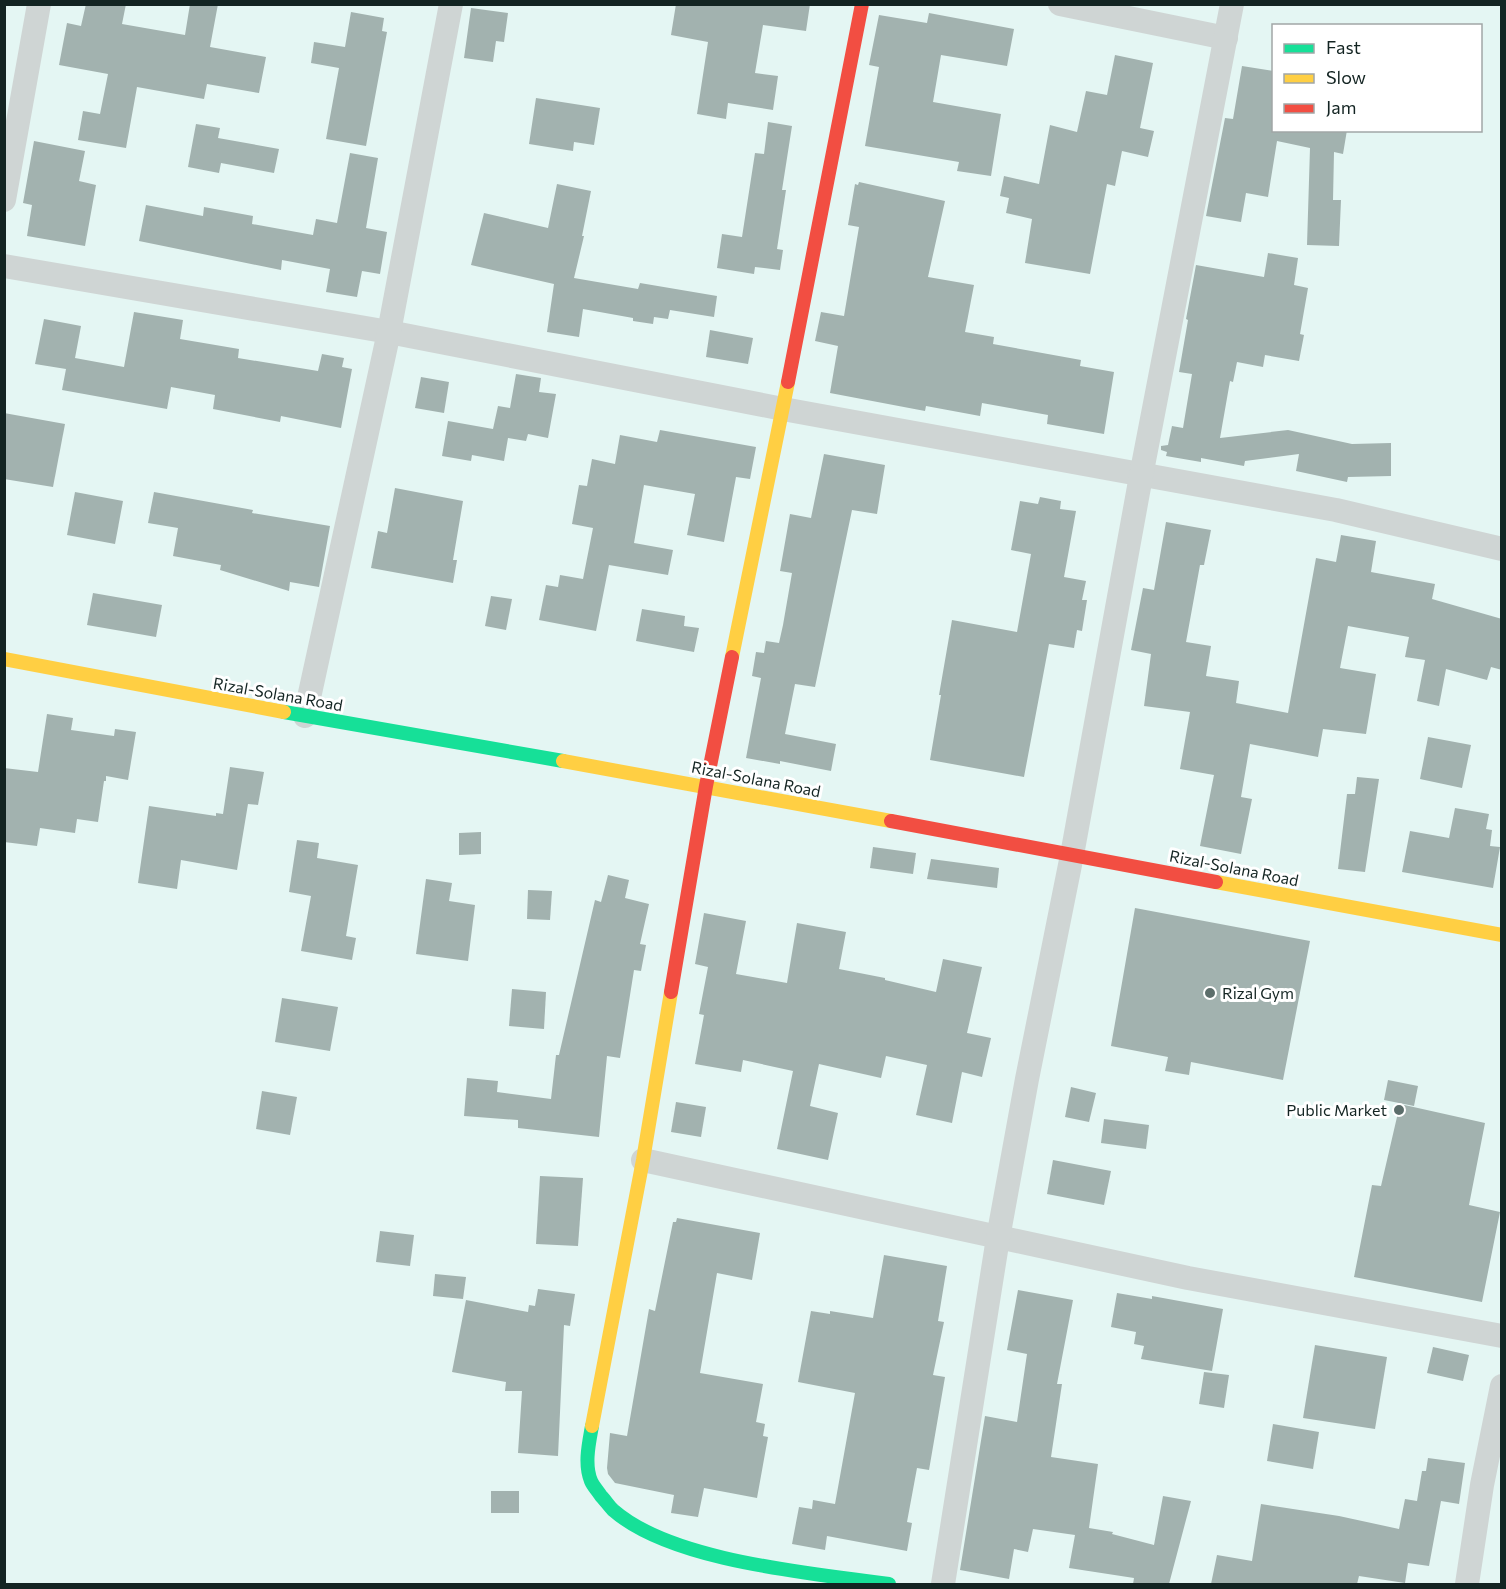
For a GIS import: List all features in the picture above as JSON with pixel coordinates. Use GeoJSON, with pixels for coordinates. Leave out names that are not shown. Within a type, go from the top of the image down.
{"type":"FeatureCollection","features":[{"type":"Feature","properties":{"kind":"street"},"geometry":{"type":"LineString","coordinates":[[4,200],[39,4]]}},
{"type":"Feature","properties":{"kind":"street"},"geometry":{"type":"LineString","coordinates":[[305,716],[389,332],[451,4]]}},
{"type":"Feature","properties":{"kind":"street"},"geometry":{"type":"LineString","coordinates":[[862,4],[706,786],[643,1160],[589,1443],[588,1466],[591,1482],[601,1497],[618,1513],[657,1537],[753,1563],[889,1584]]}},
{"type":"Feature","properties":{"kind":"street"},"geometry":{"type":"LineString","coordinates":[[1060,4],[1226,38]]}},
{"type":"Feature","properties":{"kind":"street"},"geometry":{"type":"LineString","coordinates":[[944,1584],[998,1238],[1232,4]]}},
{"type":"Feature","properties":{"kind":"street"},"geometry":{"type":"LineString","coordinates":[[4,266],[389,332],[783,409],[1336,510],[1502,549]]}},
{"type":"Feature","properties":{"kind":"street","name":"Rizal-Solana Road"},"geometry":{"type":"LineString","coordinates":[[4,659],[305,716],[706,786],[1502,935]]}},
{"type":"Feature","properties":{"kind":"street"},"geometry":{"type":"LineString","coordinates":[[643,1160],[1188,1278],[1502,1336]]}},
{"type":"Feature","properties":{"kind":"street"},"geometry":{"type":"LineString","coordinates":[[1467,1584],[1492,1487],[1502,1386]]}},
{"type":"Feature","properties":{"kind":"building"},"geometry":{"type":"Polygon","coordinates":[[[86,4],[126,4],[122,24],[185,35],[190,4],[218,4],[210,47],[266,57],[259,93],[207,84],[204,99],[137,87],[126,148],[78,140],[83,111],[100,114],[108,74],[59,65],[67,23],[81,26],[86,4]]]}},
{"type":"Feature","properties":{"kind":"building"},"geometry":{"type":"Polygon","coordinates":[[[676,4],[810,4],[806,31],[763,25],[755,73],[778,76],[773,110],[728,103],[726,119],[697,114],[708,42],[671,35],[676,4]]]}},
{"type":"Feature","properties":{"kind":"building"},"geometry":{"type":"Polygon","coordinates":[[[471,8],[508,13],[504,42],[496,41],[493,62],[464,58],[471,8]]]}},
{"type":"Feature","properties":{"kind":"building"},"geometry":{"type":"Polygon","coordinates":[[[351,12],[384,18],[382,31],[387,32],[366,146],[326,139],[339,68],[311,63],[314,42],[345,47],[351,12]]]}},
{"type":"Feature","properties":{"kind":"building"},"geometry":{"type":"Polygon","coordinates":[[[929,13],[1014,29],[1007,66],[941,55],[933,102],[1001,114],[991,176],[957,171],[959,162],[865,146],[879,67],[869,65],[879,15],[927,23],[929,13]]]}},
{"type":"Feature","properties":{"kind":"building"},"geometry":{"type":"Polygon","coordinates":[[[1115,55],[1153,63],[1140,128],[1154,131],[1148,157],[1122,151],[1115,186],[1107,184],[1090,274],[1025,263],[1032,219],[1006,213],[1009,198],[1000,196],[1004,176],[1039,184],[1050,125],[1077,132],[1086,91],[1107,95],[1115,55]]]}},
{"type":"Feature","properties":{"kind":"building"},"geometry":{"type":"Polygon","coordinates":[[[1242,66],[1272,71],[1272,132],[1347,132],[1343,154],[1334,152],[1333,200],[1341,200],[1339,246],[1307,245],[1310,148],[1277,141],[1268,197],[1246,193],[1241,222],[1206,216],[1225,118],[1233,119],[1242,66]]]}},
{"type":"Feature","properties":{"kind":"building"},"geometry":{"type":"Polygon","coordinates":[[[536,98],[600,108],[594,145],[574,142],[573,151],[529,144],[536,98]]]}},
{"type":"Feature","properties":{"kind":"building"},"geometry":{"type":"Polygon","coordinates":[[[768,122],[792,126],[782,190],[786,190],[777,249],[783,250],[780,270],[755,267],[754,274],[717,268],[722,234],[742,237],[755,153],[764,154],[768,122]]]}},
{"type":"Feature","properties":{"kind":"building"},"geometry":{"type":"Polygon","coordinates":[[[196,124],[220,128],[218,138],[279,149],[274,173],[221,163],[219,173],[188,167],[196,124]]]}},
{"type":"Feature","properties":{"kind":"building"},"geometry":{"type":"Polygon","coordinates":[[[34,141],[85,151],[79,181],[96,185],[85,246],[27,236],[32,205],[23,203],[34,141]]]}},
{"type":"Feature","properties":{"kind":"building"},"geometry":{"type":"Polygon","coordinates":[[[350,153],[378,158],[366,228],[387,232],[380,274],[362,271],[357,297],[326,292],[330,269],[282,260],[281,270],[139,241],[146,205],[203,216],[204,207],[253,216],[252,224],[313,235],[316,219],[337,223],[350,153]]]}},
{"type":"Feature","properties":{"kind":"building"},"geometry":{"type":"Polygon","coordinates":[[[859,182],[945,201],[928,277],[974,285],[965,332],[994,337],[993,344],[1081,360],[1080,366],[1114,372],[1104,434],[1047,424],[1048,415],[982,403],[980,416],[926,406],[925,411],[830,393],[838,346],[815,341],[821,312],[844,316],[859,227],[848,225],[855,184],[858,185],[859,182]]]}},
{"type":"Feature","properties":{"kind":"building"},"geometry":{"type":"Polygon","coordinates":[[[557,184],[591,191],[574,278],[638,289],[640,283],[717,296],[714,317],[670,310],[668,319],[654,317],[653,324],[583,309],[579,337],[547,332],[554,284],[471,265],[484,213],[548,228],[557,184]]]}},
{"type":"Feature","properties":{"kind":"building"},"geometry":{"type":"Polygon","coordinates":[[[1268,253],[1298,258],[1294,285],[1308,288],[1300,334],[1304,335],[1299,361],[1265,355],[1263,367],[1237,362],[1233,382],[1230,381],[1220,438],[1288,430],[1352,444],[1391,443],[1391,476],[1348,477],[1347,482],[1296,471],[1299,454],[1245,461],[1244,466],[1201,458],[1201,462],[1166,456],[1167,452],[1161,450],[1161,446],[1168,445],[1172,426],[1183,428],[1192,374],[1179,372],[1196,265],[1264,277],[1268,253]]]}},
{"type":"Feature","properties":{"kind":"building"},"geometry":{"type":"Polygon","coordinates":[[[134,312],[183,320],[180,339],[239,349],[238,358],[318,371],[322,354],[344,358],[342,367],[352,369],[341,428],[281,416],[280,422],[213,409],[215,395],[171,387],[167,409],[62,390],[66,369],[35,364],[44,319],[81,326],[75,358],[124,367],[134,312]]]}},
{"type":"Feature","properties":{"kind":"building"},"geometry":{"type":"Polygon","coordinates":[[[710,330],[753,338],[748,364],[706,357],[710,330]]]}},
{"type":"Feature","properties":{"kind":"building"},"geometry":{"type":"Polygon","coordinates":[[[516,374],[541,378],[539,392],[556,394],[548,438],[528,434],[526,441],[508,438],[504,461],[472,455],[471,461],[442,456],[448,421],[493,429],[498,406],[510,408],[516,374]]]}},
{"type":"Feature","properties":{"kind":"building"},"geometry":{"type":"Polygon","coordinates":[[[421,377],[449,382],[444,413],[415,408],[421,377]]]}},
{"type":"Feature","properties":{"kind":"building"},"geometry":{"type":"Polygon","coordinates":[[[4,413],[65,424],[53,487],[4,479],[4,413]]]}},
{"type":"Feature","properties":{"kind":"building"},"geometry":{"type":"Polygon","coordinates":[[[660,430],[756,447],[750,479],[736,477],[724,542],[687,535],[695,494],[644,485],[634,543],[673,550],[668,575],[609,565],[596,631],[539,620],[546,585],[558,587],[560,575],[583,579],[593,528],[572,524],[579,485],[587,486],[592,459],[615,464],[620,435],[657,442],[660,430]]]}},
{"type":"Feature","properties":{"kind":"building"},"geometry":{"type":"Polygon","coordinates":[[[824,454],[885,465],[877,514],[852,510],[815,687],[795,684],[785,734],[836,744],[831,771],[780,761],[780,764],[746,758],[761,678],[752,676],[756,652],[764,653],[766,641],[779,643],[783,625],[792,573],[780,571],[790,514],[811,518],[824,454]]]}},
{"type":"Feature","properties":{"kind":"building"},"geometry":{"type":"Polygon","coordinates":[[[395,488],[463,501],[453,560],[457,560],[453,583],[371,568],[378,531],[387,533],[395,488]]]}},
{"type":"Feature","properties":{"kind":"building"},"geometry":{"type":"Polygon","coordinates":[[[75,492],[123,501],[115,544],[67,535],[75,492]]]}},
{"type":"Feature","properties":{"kind":"building"},"geometry":{"type":"Polygon","coordinates":[[[154,492],[253,510],[252,513],[330,526],[319,587],[290,582],[289,591],[220,570],[221,565],[173,556],[178,528],[148,523],[154,492]]]}},
{"type":"Feature","properties":{"kind":"building"},"geometry":{"type":"Polygon","coordinates":[[[1040,497],[1061,501],[1060,509],[1076,511],[1064,577],[1086,581],[1082,600],[1087,600],[1082,631],[1077,630],[1074,648],[1049,644],[1024,777],[930,760],[952,620],[1017,632],[1031,554],[1011,550],[1020,501],[1038,504],[1040,497]]]}},
{"type":"Feature","properties":{"kind":"building"},"geometry":{"type":"Polygon","coordinates":[[[1166,522],[1211,530],[1204,565],[1200,565],[1186,642],[1211,646],[1206,676],[1239,681],[1236,703],[1288,713],[1316,558],[1336,562],[1341,535],[1376,541],[1371,572],[1435,584],[1432,599],[1502,619],[1502,670],[1491,667],[1487,680],[1446,669],[1439,706],[1417,701],[1425,660],[1405,657],[1409,637],[1348,626],[1340,668],[1376,674],[1366,734],[1323,729],[1318,757],[1250,744],[1241,797],[1252,799],[1241,854],[1200,846],[1214,775],[1180,769],[1190,712],[1144,706],[1151,654],[1131,650],[1143,588],[1154,590],[1166,522]]]}},
{"type":"Feature","properties":{"kind":"building"},"geometry":{"type":"Polygon","coordinates":[[[93,593],[162,605],[156,637],[87,625],[93,593]]]}},
{"type":"Feature","properties":{"kind":"building"},"geometry":{"type":"Polygon","coordinates":[[[491,596],[512,599],[506,630],[485,626],[491,596]]]}},
{"type":"Feature","properties":{"kind":"building"},"geometry":{"type":"Polygon","coordinates":[[[642,609],[685,616],[684,626],[699,628],[694,652],[636,641],[642,609]]]}},
{"type":"Feature","properties":{"kind":"building"},"geometry":{"type":"Polygon","coordinates":[[[47,714],[73,718],[71,730],[114,736],[115,729],[136,732],[128,780],[106,776],[98,822],[77,819],[75,833],[40,828],[37,846],[4,842],[4,768],[38,772],[47,714]]]}},
{"type":"Feature","properties":{"kind":"building"},"geometry":{"type":"Polygon","coordinates":[[[1428,737],[1471,745],[1462,788],[1420,779],[1428,737]]]}},
{"type":"Feature","properties":{"kind":"building"},"geometry":{"type":"Polygon","coordinates":[[[230,767],[264,772],[258,805],[248,804],[237,870],[181,860],[177,889],[138,883],[149,806],[216,816],[216,813],[223,814],[230,767]]]}},
{"type":"Feature","properties":{"kind":"building"},"geometry":{"type":"Polygon","coordinates":[[[1357,777],[1379,779],[1365,872],[1338,869],[1347,794],[1355,794],[1357,777]]]}},
{"type":"Feature","properties":{"kind":"building"},"geometry":{"type":"Polygon","coordinates":[[[1455,808],[1489,814],[1486,829],[1492,830],[1490,846],[1500,847],[1493,888],[1402,872],[1410,831],[1449,838],[1455,808]]]}},
{"type":"Feature","properties":{"kind":"building"},"geometry":{"type":"Polygon","coordinates":[[[481,832],[481,854],[459,855],[459,833],[481,832]]]}},
{"type":"Feature","properties":{"kind":"building"},"geometry":{"type":"Polygon","coordinates":[[[297,840],[319,843],[317,858],[358,865],[346,936],[356,938],[352,960],[301,951],[311,896],[289,892],[297,840]]]}},
{"type":"Feature","properties":{"kind":"building"},"geometry":{"type":"Polygon","coordinates":[[[873,847],[916,853],[913,874],[870,868],[873,847]]]}},
{"type":"Feature","properties":{"kind":"building"},"geometry":{"type":"Polygon","coordinates":[[[931,859],[999,868],[997,888],[927,879],[931,859]]]}},
{"type":"Feature","properties":{"kind":"building"},"geometry":{"type":"Polygon","coordinates":[[[608,875],[629,880],[625,898],[649,904],[640,944],[646,945],[641,971],[634,970],[620,1058],[607,1056],[599,1137],[518,1128],[518,1120],[464,1116],[467,1078],[498,1081],[497,1092],[551,1099],[556,1055],[559,1055],[595,900],[601,902],[608,875]]]}},
{"type":"Feature","properties":{"kind":"building"},"geometry":{"type":"Polygon","coordinates":[[[426,879],[452,883],[449,901],[475,905],[468,961],[416,954],[426,879]]]}},
{"type":"Feature","properties":{"kind":"building"},"geometry":{"type":"Polygon","coordinates":[[[528,890],[552,891],[550,920],[527,919],[528,890]]]}},
{"type":"Feature","properties":{"kind":"building","name":"Rizal Gym"},"geometry":{"type":"Polygon","coordinates":[[[1135,908],[1310,941],[1283,1080],[1191,1062],[1189,1075],[1165,1071],[1168,1057],[1111,1046],[1135,908]]]}},
{"type":"Feature","properties":{"kind":"building"},"geometry":{"type":"Polygon","coordinates":[[[704,913],[746,921],[736,974],[787,983],[797,923],[846,932],[839,969],[885,978],[885,980],[936,992],[943,959],[982,967],[967,1033],[991,1038],[982,1077],[962,1072],[952,1123],[916,1115],[927,1065],[886,1056],[881,1078],[819,1064],[810,1106],[838,1113],[828,1160],[777,1149],[793,1071],[743,1060],[741,1072],[695,1064],[704,1015],[699,1014],[708,967],[695,964],[704,913]]]}},
{"type":"Feature","properties":{"kind":"building"},"geometry":{"type":"Polygon","coordinates":[[[512,989],[546,992],[544,1029],[509,1026],[512,989]]]}},
{"type":"Feature","properties":{"kind":"building"},"geometry":{"type":"Polygon","coordinates":[[[282,998],[338,1007],[330,1051],[275,1042],[282,998]]]}},
{"type":"Feature","properties":{"kind":"building"},"geometry":{"type":"Polygon","coordinates":[[[1388,1080],[1418,1086],[1414,1106],[1384,1100],[1388,1080]]]}},
{"type":"Feature","properties":{"kind":"building"},"geometry":{"type":"Polygon","coordinates":[[[1071,1087],[1096,1093],[1089,1122],[1065,1117],[1071,1087]]]}},
{"type":"Feature","properties":{"kind":"building"},"geometry":{"type":"Polygon","coordinates":[[[262,1091],[297,1097],[290,1135],[256,1129],[262,1091]]]}},
{"type":"Feature","properties":{"kind":"building"},"geometry":{"type":"Polygon","coordinates":[[[676,1102],[706,1107],[701,1137],[671,1132],[676,1102]]]}},
{"type":"Feature","properties":{"kind":"building"},"geometry":{"type":"Polygon","coordinates":[[[1400,1104],[1485,1123],[1469,1205],[1500,1212],[1482,1302],[1354,1277],[1372,1185],[1381,1186],[1400,1104]]]}},
{"type":"Feature","properties":{"kind":"building"},"geometry":{"type":"Polygon","coordinates":[[[1104,1119],[1149,1125],[1146,1149],[1101,1143],[1104,1119]]]}},
{"type":"Feature","properties":{"kind":"building"},"geometry":{"type":"Polygon","coordinates":[[[1053,1160],[1111,1171],[1104,1205],[1047,1194],[1053,1160]]]}},
{"type":"Feature","properties":{"kind":"building"},"geometry":{"type":"Polygon","coordinates":[[[540,1176],[583,1178],[578,1246],[536,1244],[540,1176]]]}},
{"type":"Feature","properties":{"kind":"building"},"geometry":{"type":"Polygon","coordinates":[[[677,1218],[760,1233],[752,1280],[717,1273],[700,1373],[763,1384],[756,1422],[765,1424],[763,1436],[768,1437],[757,1498],[704,1488],[698,1517],[671,1513],[674,1495],[615,1483],[608,1474],[607,1468],[610,1433],[627,1436],[649,1309],[655,1311],[673,1222],[676,1222],[677,1218]]]}},
{"type":"Feature","properties":{"kind":"building"},"geometry":{"type":"Polygon","coordinates":[[[380,1231],[414,1235],[410,1266],[376,1262],[380,1231]]]}},
{"type":"Feature","properties":{"kind":"building"},"geometry":{"type":"Polygon","coordinates":[[[884,1255],[947,1266],[938,1321],[944,1322],[933,1375],[945,1377],[929,1470],[917,1468],[907,1522],[912,1523],[907,1551],[827,1536],[825,1550],[792,1544],[799,1507],[812,1509],[813,1500],[835,1504],[855,1393],[798,1382],[811,1311],[830,1314],[830,1311],[873,1318],[884,1255]]]}},
{"type":"Feature","properties":{"kind":"building"},"geometry":{"type":"Polygon","coordinates":[[[435,1274],[466,1277],[463,1299],[433,1296],[435,1274]]]}},
{"type":"Feature","properties":{"kind":"building"},"geometry":{"type":"Polygon","coordinates":[[[538,1289],[575,1294],[570,1326],[564,1325],[558,1456],[518,1453],[522,1391],[505,1391],[506,1382],[452,1372],[466,1300],[528,1312],[529,1305],[535,1306],[538,1289]]]}},
{"type":"Feature","properties":{"kind":"building"},"geometry":{"type":"Polygon","coordinates":[[[1018,1290],[1073,1300],[1057,1384],[1062,1384],[1051,1457],[1098,1464],[1089,1528],[1113,1532],[1112,1534],[1154,1545],[1163,1496],[1191,1501],[1169,1584],[1133,1584],[1134,1578],[1069,1568],[1075,1535],[1033,1529],[1028,1552],[1014,1549],[1009,1579],[960,1570],[985,1416],[1017,1422],[1027,1354],[1007,1350],[1018,1290]]]}},
{"type":"Feature","properties":{"kind":"building"},"geometry":{"type":"Polygon","coordinates":[[[1117,1293],[1152,1299],[1152,1296],[1223,1309],[1212,1371],[1141,1359],[1144,1346],[1134,1344],[1136,1332],[1111,1327],[1117,1293]]]}},
{"type":"Feature","properties":{"kind":"building"},"geometry":{"type":"Polygon","coordinates":[[[1315,1345],[1387,1357],[1375,1429],[1303,1418],[1315,1345]]]}},
{"type":"Feature","properties":{"kind":"building"},"geometry":{"type":"Polygon","coordinates":[[[1433,1347],[1469,1355],[1463,1381],[1427,1373],[1433,1347]]]}},
{"type":"Feature","properties":{"kind":"building"},"geometry":{"type":"Polygon","coordinates":[[[1204,1372],[1229,1375],[1224,1408],[1199,1404],[1204,1372]]]}},
{"type":"Feature","properties":{"kind":"building"},"geometry":{"type":"Polygon","coordinates":[[[1273,1424],[1319,1432],[1313,1469],[1267,1461],[1273,1424]]]}},
{"type":"Feature","properties":{"kind":"building"},"geometry":{"type":"Polygon","coordinates":[[[1428,1458],[1465,1463],[1459,1504],[1441,1501],[1429,1566],[1408,1563],[1405,1583],[1359,1576],[1357,1584],[1211,1584],[1217,1555],[1252,1561],[1261,1504],[1339,1516],[1399,1529],[1405,1499],[1417,1501],[1422,1471],[1426,1471],[1428,1458]]]}},
{"type":"Feature","properties":{"kind":"building"},"geometry":{"type":"Polygon","coordinates":[[[491,1491],[519,1491],[519,1513],[491,1513],[491,1491]]]}},
{"type":"Feature","properties":{"kind":"traffic: fast"},"geometry":{"type":"LineString","coordinates":[[284,712],[563,761]]}},
{"type":"Feature","properties":{"kind":"traffic: fast"},"geometry":{"type":"LineString","coordinates":[[592,1426],[587,1461],[591,1481],[613,1510],[639,1528],[670,1542],[744,1562],[889,1584]]}},
{"type":"Feature","properties":{"kind":"traffic: slow"},"geometry":{"type":"LineString","coordinates":[[732,657],[788,382]]}},
{"type":"Feature","properties":{"kind":"traffic: slow"},"geometry":{"type":"LineString","coordinates":[[4,659],[284,712]]}},
{"type":"Feature","properties":{"kind":"traffic: slow"},"geometry":{"type":"LineString","coordinates":[[563,761],[891,821]]}},
{"type":"Feature","properties":{"kind":"traffic: slow"},"geometry":{"type":"LineString","coordinates":[[1216,882],[1502,935]]}},
{"type":"Feature","properties":{"kind":"traffic: slow"},"geometry":{"type":"LineString","coordinates":[[592,1426],[643,1160],[671,992]]}},
{"type":"Feature","properties":{"kind":"traffic: jam"},"geometry":{"type":"LineString","coordinates":[[788,382],[862,4]]}},
{"type":"Feature","properties":{"kind":"traffic: jam"},"geometry":{"type":"LineString","coordinates":[[671,992],[706,786],[732,657]]}},
{"type":"Feature","properties":{"kind":"traffic: jam"},"geometry":{"type":"LineString","coordinates":[[891,821],[1216,882]]}},
{"type":"Feature","properties":{"kind":"place","name":"Rizal Gym"},"geometry":{"type":"Point","coordinates":[1210,993]}},
{"type":"Feature","properties":{"kind":"place","name":"Public Market"},"geometry":{"type":"Point","coordinates":[1399,1110]}}]}
